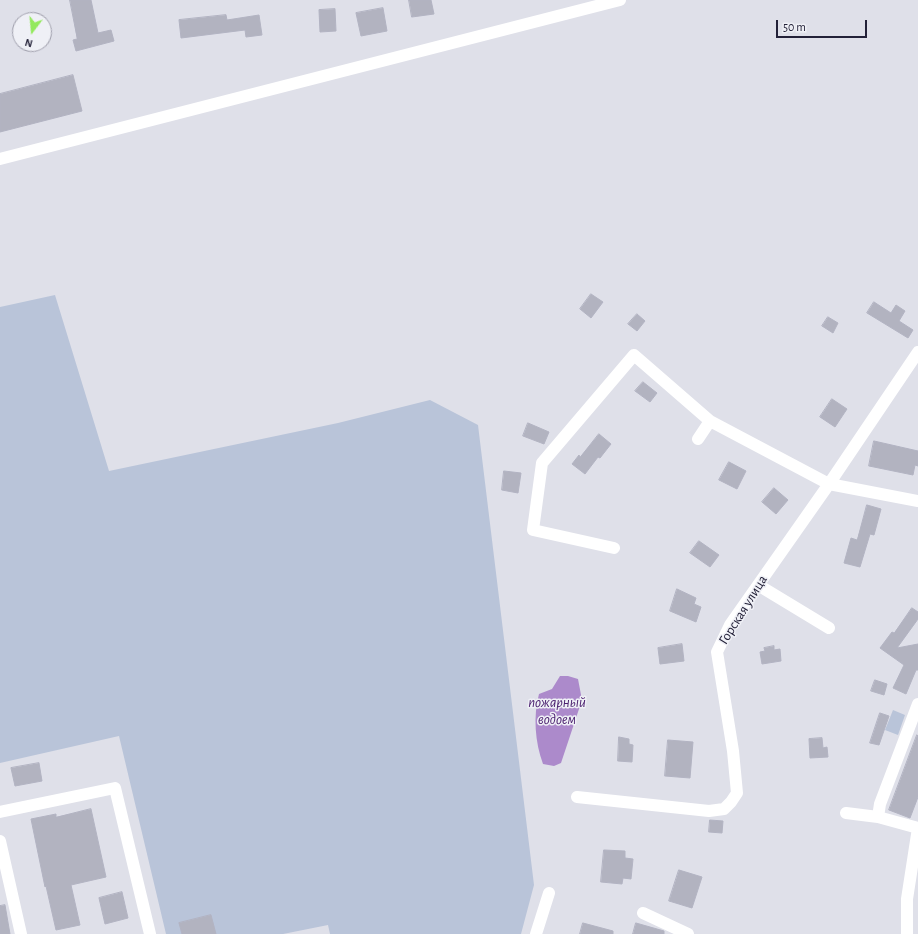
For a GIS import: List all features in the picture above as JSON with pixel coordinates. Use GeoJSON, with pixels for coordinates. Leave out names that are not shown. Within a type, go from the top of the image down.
{"type":"FeatureCollection","features":[{"type":"Feature","properties":{"kind":"street"},"geometry":{"type":"LineString","coordinates":[[0,159],[620,0]]}},
{"type":"Feature","properties":{"kind":"street","name":"Горская улица"},"geometry":{"type":"LineString","coordinates":[[577,798],[709,811],[724,810],[732,802],[737,793],[733,751],[717,652],[730,625],[829,484],[918,352]]}},
{"type":"Feature","properties":{"kind":"street"},"geometry":{"type":"LineString","coordinates":[[614,548],[533,530],[542,463],[634,355],[710,421],[829,484],[918,501]]}},
{"type":"Feature","properties":{"kind":"street"},"geometry":{"type":"LineString","coordinates":[[698,438],[710,421]]}},
{"type":"Feature","properties":{"kind":"street"},"geometry":{"type":"LineString","coordinates":[[758,585],[830,628]]}},
{"type":"Feature","properties":{"kind":"street"},"geometry":{"type":"LineString","coordinates":[[878,817],[880,804],[918,704]]}},
{"type":"Feature","properties":{"kind":"street"},"geometry":{"type":"LineString","coordinates":[[0,812],[116,788],[150,934]]}},
{"type":"Feature","properties":{"kind":"street"},"geometry":{"type":"LineString","coordinates":[[846,813],[878,817],[918,828],[907,899],[907,934]]}},
{"type":"Feature","properties":{"kind":"street"},"geometry":{"type":"LineString","coordinates":[[0,841],[21,934]]}},
{"type":"Feature","properties":{"kind":"street"},"geometry":{"type":"LineString","coordinates":[[536,934],[549,893]]}},
{"type":"Feature","properties":{"kind":"street"},"geometry":{"type":"LineString","coordinates":[[643,913],[688,934]]}},
{"type":"Feature","properties":{"kind":"shaded area"},"geometry":{"type":"Polygon","coordinates":[[[55,295],[109,471],[338,423],[430,400],[478,425],[534,885],[521,934],[330,934],[328,925],[283,934],[166,934],[119,736],[0,763],[0,307],[55,295]]]}},
{"type":"Feature","properties":{"kind":"shaded area"},"geometry":{"type":"Polygon","coordinates":[[[893,710],[905,715],[898,735],[885,730],[893,710]]]}},
{"type":"Feature","properties":{"kind":"water","name":"пожарный водоем"},"geometry":{"type":"Polygon","coordinates":[[[560,676],[568,676],[578,679],[582,700],[561,763],[554,766],[543,764],[540,756],[536,729],[536,711],[539,694],[552,689],[560,676]]]}},
{"type":"Feature","properties":{"kind":"building"},"geometry":{"type":"Polygon","coordinates":[[[70,0],[91,0],[98,33],[111,30],[114,41],[76,51],[73,40],[77,39],[70,0]]]}},
{"type":"Feature","properties":{"kind":"building"},"geometry":{"type":"Polygon","coordinates":[[[409,0],[431,0],[434,14],[412,17],[409,0]]]}},
{"type":"Feature","properties":{"kind":"building"},"geometry":{"type":"Polygon","coordinates":[[[383,8],[387,31],[361,36],[356,13],[383,8]]]}},
{"type":"Feature","properties":{"kind":"building"},"geometry":{"type":"Polygon","coordinates":[[[335,9],[336,31],[320,32],[319,10],[335,9]]]}},
{"type":"Feature","properties":{"kind":"building"},"geometry":{"type":"Polygon","coordinates":[[[226,15],[227,20],[259,15],[262,35],[246,37],[245,30],[181,38],[179,20],[226,15]]]}},
{"type":"Feature","properties":{"kind":"building"},"geometry":{"type":"Polygon","coordinates":[[[73,75],[82,111],[0,132],[0,94],[73,75]]]}},
{"type":"Feature","properties":{"kind":"building"},"geometry":{"type":"Polygon","coordinates":[[[591,294],[603,302],[591,318],[580,309],[591,294]]]}},
{"type":"Feature","properties":{"kind":"building"},"geometry":{"type":"Polygon","coordinates":[[[874,302],[891,313],[896,305],[905,311],[899,321],[913,330],[908,338],[867,313],[874,302]]]}},
{"type":"Feature","properties":{"kind":"building"},"geometry":{"type":"Polygon","coordinates":[[[637,314],[645,321],[637,331],[628,324],[637,314]]]}},
{"type":"Feature","properties":{"kind":"building"},"geometry":{"type":"Polygon","coordinates":[[[828,317],[838,323],[833,333],[822,326],[828,317]]]}},
{"type":"Feature","properties":{"kind":"building"},"geometry":{"type":"Polygon","coordinates":[[[643,382],[657,393],[650,402],[635,391],[643,382]]]}},
{"type":"Feature","properties":{"kind":"building"},"geometry":{"type":"Polygon","coordinates":[[[832,399],[847,409],[835,427],[820,417],[832,399]]]}},
{"type":"Feature","properties":{"kind":"building"},"geometry":{"type":"Polygon","coordinates":[[[528,423],[549,432],[544,444],[523,436],[528,423]]]}},
{"type":"Feature","properties":{"kind":"building"},"geometry":{"type":"Polygon","coordinates":[[[599,434],[611,444],[600,458],[598,457],[585,474],[572,464],[579,455],[580,457],[599,434]]]}},
{"type":"Feature","properties":{"kind":"building"},"geometry":{"type":"Polygon","coordinates":[[[874,441],[918,451],[918,466],[915,465],[913,475],[869,466],[874,441]]]}},
{"type":"Feature","properties":{"kind":"building"},"geometry":{"type":"Polygon","coordinates":[[[729,462],[746,471],[737,489],[719,480],[729,462]]]}},
{"type":"Feature","properties":{"kind":"building"},"geometry":{"type":"Polygon","coordinates":[[[504,471],[521,473],[518,493],[502,490],[504,471]]]}},
{"type":"Feature","properties":{"kind":"building"},"geometry":{"type":"Polygon","coordinates":[[[774,488],[788,500],[776,514],[762,502],[774,488]]]}},
{"type":"Feature","properties":{"kind":"building"},"geometry":{"type":"Polygon","coordinates":[[[867,505],[881,509],[874,535],[870,534],[860,567],[844,563],[851,538],[857,540],[867,505]]]}},
{"type":"Feature","properties":{"kind":"building"},"geometry":{"type":"Polygon","coordinates":[[[699,541],[719,555],[710,567],[690,553],[699,541]]]}},
{"type":"Feature","properties":{"kind":"building"},"geometry":{"type":"Polygon","coordinates":[[[677,589],[696,598],[694,604],[701,607],[696,622],[670,611],[677,589]]]}},
{"type":"Feature","properties":{"kind":"building"},"geometry":{"type":"Polygon","coordinates":[[[912,608],[918,612],[918,619],[897,648],[918,644],[918,670],[916,670],[906,694],[893,688],[904,665],[880,648],[892,632],[894,633],[912,608]]]}},
{"type":"Feature","properties":{"kind":"building"},"geometry":{"type":"Polygon","coordinates":[[[682,644],[684,661],[660,664],[658,648],[682,644]]]}},
{"type":"Feature","properties":{"kind":"building"},"geometry":{"type":"Polygon","coordinates":[[[774,646],[774,650],[780,649],[781,661],[762,664],[760,652],[765,651],[764,648],[774,646]]]}},
{"type":"Feature","properties":{"kind":"building"},"geometry":{"type":"Polygon","coordinates":[[[875,680],[887,684],[884,695],[871,691],[875,680]]]}},
{"type":"Feature","properties":{"kind":"building"},"geometry":{"type":"Polygon","coordinates":[[[880,713],[889,716],[879,745],[870,743],[880,713]]]}},
{"type":"Feature","properties":{"kind":"building"},"geometry":{"type":"Polygon","coordinates":[[[917,735],[918,797],[910,818],[889,810],[917,735]]]}},
{"type":"Feature","properties":{"kind":"building"},"geometry":{"type":"Polygon","coordinates":[[[619,737],[629,739],[629,744],[633,745],[632,762],[618,761],[619,737]]]}},
{"type":"Feature","properties":{"kind":"building"},"geometry":{"type":"Polygon","coordinates":[[[822,738],[823,748],[827,747],[828,757],[810,758],[809,739],[822,738]]]}},
{"type":"Feature","properties":{"kind":"building"},"geometry":{"type":"Polygon","coordinates":[[[668,740],[693,742],[690,778],[665,776],[668,740]]]}},
{"type":"Feature","properties":{"kind":"building"},"geometry":{"type":"Polygon","coordinates":[[[39,763],[42,781],[15,786],[11,768],[39,763]]]}},
{"type":"Feature","properties":{"kind":"building"},"geometry":{"type":"Polygon","coordinates":[[[91,809],[106,877],[71,885],[80,925],[56,930],[46,886],[45,887],[31,819],[56,814],[56,817],[91,809]]]}},
{"type":"Feature","properties":{"kind":"building"},"geometry":{"type":"Polygon","coordinates":[[[710,820],[723,821],[722,833],[709,832],[710,820]]]}},
{"type":"Feature","properties":{"kind":"building"},"geometry":{"type":"Polygon","coordinates":[[[604,850],[625,851],[625,858],[633,859],[631,879],[623,878],[622,884],[601,882],[604,850]]]}},
{"type":"Feature","properties":{"kind":"building"},"geometry":{"type":"Polygon","coordinates":[[[679,870],[702,877],[692,908],[669,901],[679,870]]]}},
{"type":"Feature","properties":{"kind":"building"},"geometry":{"type":"Polygon","coordinates":[[[122,892],[128,918],[105,924],[99,898],[122,892]]]}},
{"type":"Feature","properties":{"kind":"building"},"geometry":{"type":"Polygon","coordinates":[[[5,905],[10,934],[0,934],[0,906],[5,905]]]}},
{"type":"Feature","properties":{"kind":"building"},"geometry":{"type":"Polygon","coordinates":[[[211,915],[216,934],[182,934],[179,923],[211,915]]]}},
{"type":"Feature","properties":{"kind":"building"},"geometry":{"type":"Polygon","coordinates":[[[583,923],[613,931],[613,934],[580,934],[583,923]]]}},
{"type":"Feature","properties":{"kind":"building"},"geometry":{"type":"Polygon","coordinates":[[[636,923],[664,931],[664,934],[633,934],[636,923]]]}}]}
